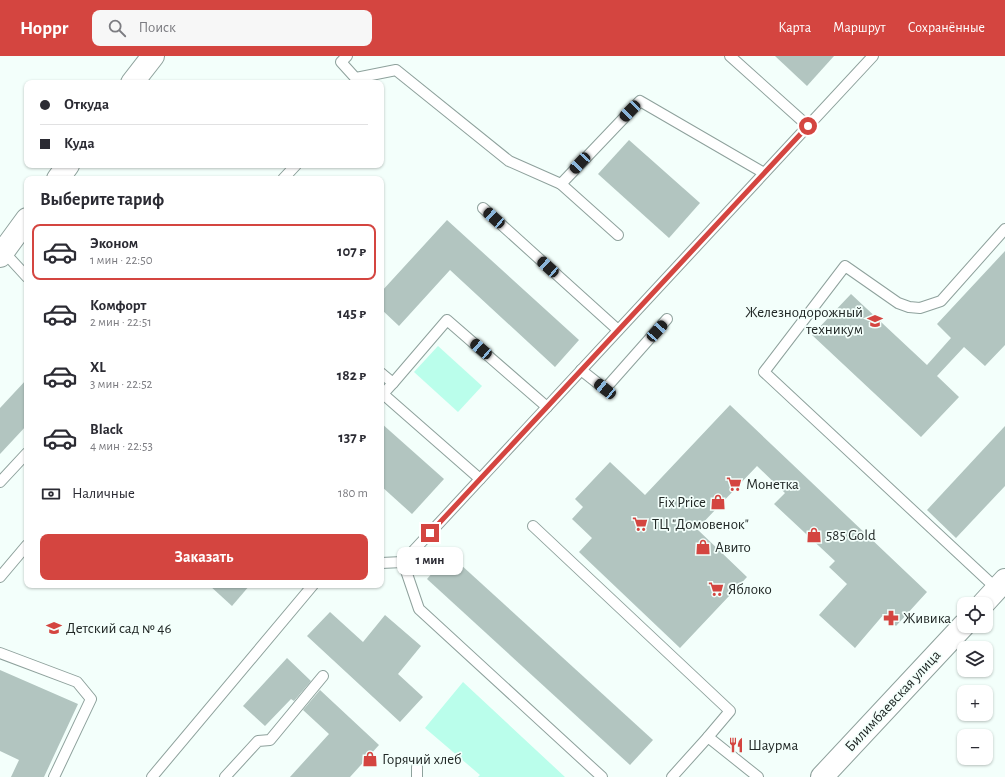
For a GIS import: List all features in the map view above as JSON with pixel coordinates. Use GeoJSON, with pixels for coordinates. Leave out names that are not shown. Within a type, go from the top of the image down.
{"type":"FeatureCollection","features":[{"type":"Feature","properties":{"kind":"main road"},"geometry":{"type":"LineString","coordinates":[[134,80],[153,56]]}},
{"type":"Feature","properties":{"kind":"main road"},"geometry":{"type":"LineString","coordinates":[[2,253],[24,223]]}},
{"type":"Feature","properties":{"kind":"main road","name":"Билимбаевская улица"},"geometry":{"type":"LineString","coordinates":[[822,777],[957,632]]}},
{"type":"Feature","properties":{"kind":"lane"},"geometry":{"type":"LineString","coordinates":[[347,56],[341,62],[357,80]]}},
{"type":"Feature","properties":{"kind":"lane"},"geometry":{"type":"LineString","coordinates":[[730,56],[808,126]]}},
{"type":"Feature","properties":{"kind":"lane"},"geometry":{"type":"LineString","coordinates":[[384,563],[403,562],[872,56]]}},
{"type":"Feature","properties":{"kind":"lane"},"geometry":{"type":"LineString","coordinates":[[361,80],[396,70],[509,161],[561,184],[618,235]]}},
{"type":"Feature","properties":{"kind":"lane"},"geometry":{"type":"LineString","coordinates":[[561,184],[640,101],[764,173]]}},
{"type":"Feature","properties":{"kind":"lane"},"geometry":{"type":"LineString","coordinates":[[286,176],[293,168]]}},
{"type":"Feature","properties":{"kind":"lane"},"geometry":{"type":"LineString","coordinates":[[483,208],[618,330]]}},
{"type":"Feature","properties":{"kind":"lane"},"geometry":{"type":"LineString","coordinates":[[995,591],[764,372],[845,266],[898,303],[920,308],[941,300],[1005,228]]}},
{"type":"Feature","properties":{"kind":"lane"},"geometry":{"type":"LineString","coordinates":[[2,253],[24,274]]}},
{"type":"Feature","properties":{"kind":"lane"},"geometry":{"type":"LineString","coordinates":[[581,370],[605,389],[667,319]]}},
{"type":"Feature","properties":{"kind":"lane"},"geometry":{"type":"LineString","coordinates":[[384,393],[447,320],[547,406]]}},
{"type":"Feature","properties":{"kind":"lane"},"geometry":{"type":"LineString","coordinates":[[384,376],[392,383]]}},
{"type":"Feature","properties":{"kind":"lane"},"geometry":{"type":"LineString","coordinates":[[384,395],[480,479]]}},
{"type":"Feature","properties":{"kind":"lane"},"geometry":{"type":"LineString","coordinates":[[0,482],[24,456]]}},
{"type":"Feature","properties":{"kind":"lane"},"geometry":{"type":"LineString","coordinates":[[533,526],[730,711],[672,777]]}},
{"type":"Feature","properties":{"kind":"lane"},"geometry":{"type":"LineString","coordinates":[[0,577],[24,549]]}},
{"type":"Feature","properties":{"kind":"lane"},"geometry":{"type":"LineString","coordinates":[[403,562],[419,609],[602,777]]}},
{"type":"Feature","properties":{"kind":"lane"},"geometry":{"type":"LineString","coordinates":[[152,777],[310,588]]}},
{"type":"Feature","properties":{"kind":"lane"},"geometry":{"type":"LineString","coordinates":[[0,653],[77,682],[91,699],[54,777]]}},
{"type":"Feature","properties":{"kind":"lane"},"geometry":{"type":"LineString","coordinates":[[225,777],[258,741],[270,740],[323,676]]}},
{"type":"Feature","properties":{"kind":"lane"},"geometry":{"type":"LineString","coordinates":[[708,737],[758,777]]}},
{"type":"Feature","properties":{"kind":"green space"},"geometry":{"type":"Polygon","coordinates":[[[438,346],[482,386],[458,412],[414,372],[438,346]]]}},
{"type":"Feature","properties":{"kind":"green space"},"geometry":{"type":"Polygon","coordinates":[[[463,682],[565,777],[478,777],[480,775],[425,728],[463,682]]]}},
{"type":"Feature","properties":{"kind":"building"},"geometry":{"type":"Polygon","coordinates":[[[775,56],[834,56],[807,86],[775,56]]]}},
{"type":"Feature","properties":{"kind":"building"},"geometry":{"type":"Polygon","coordinates":[[[629,140],[700,203],[669,238],[598,174],[629,140]]]}},
{"type":"Feature","properties":{"kind":"building"},"geometry":{"type":"Polygon","coordinates":[[[447,220],[579,340],[555,367],[450,270],[399,326],[384,312],[384,289],[447,220]]]}},
{"type":"Feature","properties":{"kind":"building"},"geometry":{"type":"Polygon","coordinates":[[[1005,251],[1005,345],[985,366],[964,347],[937,376],[959,397],[921,437],[812,335],[851,294],[927,365],[951,338],[937,324],[1005,251]]]}},
{"type":"Feature","properties":{"kind":"building"},"geometry":{"type":"Polygon","coordinates":[[[24,382],[24,428],[0,454],[0,408],[24,382]]]}},
{"type":"Feature","properties":{"kind":"building","name":"ТЦ \"Домовенок\""},"geometry":{"type":"Polygon","coordinates":[[[730,405],[927,592],[896,626],[884,614],[855,648],[819,615],[847,584],[829,567],[835,561],[774,504],[785,493],[757,466],[697,529],[747,577],[680,648],[579,552],[592,538],[572,519],[583,507],[575,499],[610,462],[645,495],[730,405]]]}},
{"type":"Feature","properties":{"kind":"building"},"geometry":{"type":"Polygon","coordinates":[[[384,426],[444,479],[412,514],[384,489],[384,426]]]}},
{"type":"Feature","properties":{"kind":"building"},"geometry":{"type":"Polygon","coordinates":[[[1005,426],[1005,486],[956,538],[927,510],[1005,426]]]}},
{"type":"Feature","properties":{"kind":"building"},"geometry":{"type":"Polygon","coordinates":[[[449,554],[653,740],[630,765],[427,579],[449,554]]]}},
{"type":"Feature","properties":{"kind":"building"},"geometry":{"type":"Polygon","coordinates":[[[212,588],[247,588],[232,606],[212,588]]]}},
{"type":"Feature","properties":{"kind":"building"},"geometry":{"type":"Polygon","coordinates":[[[330,612],[363,642],[385,615],[421,646],[398,674],[423,697],[400,722],[307,636],[330,612]]]}},
{"type":"Feature","properties":{"kind":"building"},"geometry":{"type":"Polygon","coordinates":[[[287,658],[311,681],[294,701],[291,699],[265,726],[243,706],[287,658]]]}},
{"type":"Feature","properties":{"kind":"building"},"geometry":{"type":"Polygon","coordinates":[[[0,670],[78,704],[44,777],[11,777],[19,760],[0,751],[0,670]]]}},
{"type":"Feature","properties":{"kind":"building"},"geometry":{"type":"Polygon","coordinates":[[[320,690],[379,745],[350,777],[290,777],[329,734],[303,710],[320,690]]]}},
{"type":"Feature","properties":{"kind":"place","name":"Железнодорожный техникум"},"geometry":{"type":"Point","coordinates":[875,321]}},
{"type":"Feature","properties":{"kind":"place","name":"Монетка"},"geometry":{"type":"Point","coordinates":[734,484]}},
{"type":"Feature","properties":{"kind":"place","name":"Fix Price"},"geometry":{"type":"Point","coordinates":[718,502]}},
{"type":"Feature","properties":{"kind":"place","name":"ТЦ \"Домовенок\""},"geometry":{"type":"Point","coordinates":[640,524]}},
{"type":"Feature","properties":{"kind":"place","name":"585 Gold"},"geometry":{"type":"Point","coordinates":[814,535]}},
{"type":"Feature","properties":{"kind":"place","name":"Авито"},"geometry":{"type":"Point","coordinates":[703,547]}},
{"type":"Feature","properties":{"kind":"place","name":"Яблоко"},"geometry":{"type":"Point","coordinates":[716,589]}},
{"type":"Feature","properties":{"kind":"place","name":"Живика"},"geometry":{"type":"Point","coordinates":[891,618]}},
{"type":"Feature","properties":{"kind":"place","name":"Детский сад № 46"},"geometry":{"type":"Point","coordinates":[54,628]}},
{"type":"Feature","properties":{"kind":"place","name":"Шаурма"},"geometry":{"type":"Point","coordinates":[736,745]}},
{"type":"Feature","properties":{"kind":"place","name":"Горячий хлеб"},"geometry":{"type":"Point","coordinates":[370,759]}},
{"type":"Feature","properties":{"kind":"route"},"geometry":{"type":"LineString","coordinates":[[430,533],[808,126]]}}]}
